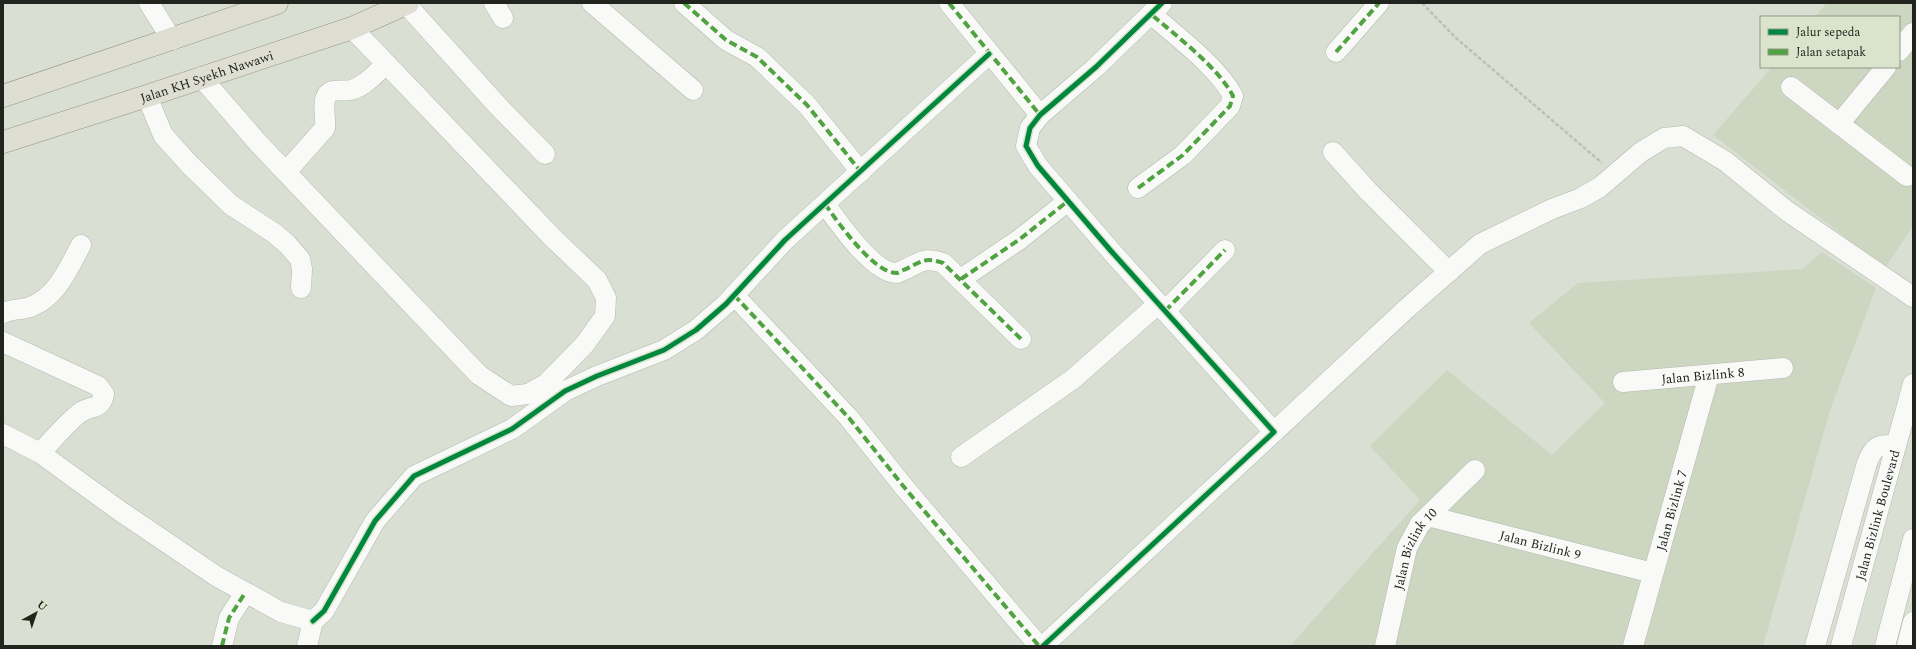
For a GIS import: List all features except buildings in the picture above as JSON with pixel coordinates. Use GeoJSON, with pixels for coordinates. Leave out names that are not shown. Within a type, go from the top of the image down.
{"type":"FeatureCollection","features":[{"type":"Feature","properties":{"kind":"main road"},"geometry":{"type":"LineString","coordinates":[[3,96],[172,40],[277,3]]}},
{"type":"Feature","properties":{"kind":"main road","name":"Jalan KH Syekh Nawawi"},"geometry":{"type":"LineString","coordinates":[[3,142],[352,28],[407,4]]}},
{"type":"Feature","properties":{"kind":"street"},"geometry":{"type":"LineString","coordinates":[[150,3],[172,40]]}},
{"type":"Feature","properties":{"kind":"street"},"geometry":{"type":"LineString","coordinates":[[592,3],[693,90]]}},
{"type":"Feature","properties":{"kind":"street"},"geometry":{"type":"LineString","coordinates":[[684,3],[726,40],[757,56],[807,105],[861,172]]}},
{"type":"Feature","properties":{"kind":"street"},"geometry":{"type":"LineString","coordinates":[[949,3],[989,54],[1040,114]]}},
{"type":"Feature","properties":{"kind":"street"},"geometry":{"type":"LineString","coordinates":[[1336,52],[1379,3]]}},
{"type":"Feature","properties":{"kind":"street"},"geometry":{"type":"LineString","coordinates":[[407,4],[498,106],[544,154]]}},
{"type":"Feature","properties":{"kind":"street"},"geometry":{"type":"LineString","coordinates":[[1138,188],[1183,155],[1230,106],[1232,96],[1228,88],[1209,66],[1156,9],[1096,67],[1040,114],[1030,128],[1026,146],[1038,166],[1274,432]]}},
{"type":"Feature","properties":{"kind":"street"},"geometry":{"type":"LineString","coordinates":[[201,77],[217,97],[286,172],[479,375],[511,396],[528,394],[546,384],[585,344],[605,316],[606,298],[597,280],[552,238],[352,28]]}},
{"type":"Feature","properties":{"kind":"street"},"geometry":{"type":"LineString","coordinates":[[1900,50],[1913,33]]}},
{"type":"Feature","properties":{"kind":"street"},"geometry":{"type":"LineString","coordinates":[[307,646],[314,621],[324,611],[375,521],[414,476],[512,429],[565,391],[597,376],[664,350],[696,330],[734,295],[785,240],[989,54]]}},
{"type":"Feature","properties":{"kind":"street"},"geometry":{"type":"LineString","coordinates":[[286,172],[325,128],[324,107],[327,94],[334,89],[352,89],[365,84],[386,64]]}},
{"type":"Feature","properties":{"kind":"street"},"geometry":{"type":"LineString","coordinates":[[1839,124],[1885,68]]}},
{"type":"Feature","properties":{"kind":"street"},"geometry":{"type":"LineString","coordinates":[[1791,87],[1906,176]]}},
{"type":"Feature","properties":{"kind":"street"},"geometry":{"type":"LineString","coordinates":[[147,96],[163,135],[189,164],[231,205],[274,233],[287,244],[300,259],[302,269],[301,288]]}},
{"type":"Feature","properties":{"kind":"street"},"geometry":{"type":"LineString","coordinates":[[734,295],[849,418],[904,487],[1046,645],[1404,310],[1480,244],[1552,209],[1580,198],[1600,187],[1641,152],[1664,138],[1682,136],[1725,161],[1787,211],[1913,297]]}},
{"type":"Feature","properties":{"kind":"street"},"geometry":{"type":"LineString","coordinates":[[1333,152],[1368,191],[1449,272]]}},
{"type":"Feature","properties":{"kind":"street"},"geometry":{"type":"LineString","coordinates":[[961,279],[1020,239],[1068,200]]}},
{"type":"Feature","properties":{"kind":"street"},"geometry":{"type":"LineString","coordinates":[[825,204],[838,223],[870,260],[886,270],[897,273],[930,259],[943,263],[1021,339]]}},
{"type":"Feature","properties":{"kind":"street"},"geometry":{"type":"LineString","coordinates":[[3,313],[14,309],[29,307],[43,301],[56,289],[81,246]]}},
{"type":"Feature","properties":{"kind":"street"},"geometry":{"type":"LineString","coordinates":[[961,457],[1073,379],[1162,307],[1225,250]]}},
{"type":"Feature","properties":{"kind":"street"},"geometry":{"type":"LineString","coordinates":[[3,342],[98,386],[104,394],[103,401],[99,405],[81,412],[40,453]]}},
{"type":"Feature","properties":{"kind":"street","name":"Jalan Bizlink 8"},"geometry":{"type":"LineString","coordinates":[[1623,382],[1783,368]]}},
{"type":"Feature","properties":{"kind":"street","name":"Jalan Bizlink 7"},"geometry":{"type":"LineString","coordinates":[[1633,646],[1709,375]]}},
{"type":"Feature","properties":{"kind":"street","name":"Jalan Bizlink Boulevard"},"geometry":{"type":"LineString","coordinates":[[1841,646],[1913,384]]}},
{"type":"Feature","properties":{"kind":"street"},"geometry":{"type":"LineString","coordinates":[[5,440],[40,453],[120,511],[216,576],[245,593],[281,612],[314,621]]}},
{"type":"Feature","properties":{"kind":"street"},"geometry":{"type":"LineString","coordinates":[[1815,646],[1867,463],[1873,450],[1881,445],[1896,445]]}},
{"type":"Feature","properties":{"kind":"street","name":"Jalan Bizlink 10"},"geometry":{"type":"LineString","coordinates":[[1385,646],[1407,548],[1413,534],[1428,516],[1475,470]]}},
{"type":"Feature","properties":{"kind":"street","name":"Jalan Bizlink 9"},"geometry":{"type":"LineString","coordinates":[[1428,516],[1653,573]]}},
{"type":"Feature","properties":{"kind":"street"},"geometry":{"type":"LineString","coordinates":[[1885,646],[1913,539]]}},
{"type":"Feature","properties":{"kind":"street"},"geometry":{"type":"LineString","coordinates":[[222,646],[229,618],[245,593]]}},
{"type":"Feature","properties":{"kind":"street"},"geometry":{"type":"LineString","coordinates":[[1907,646],[1913,622]]}},
{"type":"Feature","properties":{"kind":"path"},"geometry":{"type":"LineString","coordinates":[[1422,3],[1456,38],[1616,174]]}},
{"type":"Feature","properties":{"kind":"shaded area"},"geometry":{"type":"Polygon","coordinates":[[[1827,3],[1913,3],[1913,226],[1885,268],[1713,135],[1771,68],[1900,68],[1900,16],[1816,16],[1827,3]]]}},
{"type":"Feature","properties":{"kind":"shaded area"},"geometry":{"type":"Polygon","coordinates":[[[1822,252],[1876,288],[1830,410],[1763,646],[1290,646],[1420,500],[1370,446],[1447,370],[1552,455],[1605,403],[1529,323],[1578,283],[1802,269],[1822,252]]]}},
{"type":"Feature","properties":{"kind":"marked path"},"geometry":{"type":"LineString","coordinates":[[684,3],[726,40],[757,57],[807,105],[861,172]]}},
{"type":"Feature","properties":{"kind":"marked path"},"geometry":{"type":"LineString","coordinates":[[949,3],[1040,115]]}},
{"type":"Feature","properties":{"kind":"marked path"},"geometry":{"type":"LineString","coordinates":[[1336,52],[1379,3]]}},
{"type":"Feature","properties":{"kind":"marked path"},"geometry":{"type":"LineString","coordinates":[[1138,188],[1183,155],[1230,106],[1233,96],[1226,85],[1207,63],[1151,14]]}},
{"type":"Feature","properties":{"kind":"marked path"},"geometry":{"type":"LineString","coordinates":[[961,279],[1020,239],[1068,201]]}},
{"type":"Feature","properties":{"kind":"marked path"},"geometry":{"type":"LineString","coordinates":[[825,204],[847,234],[867,256],[878,265],[888,271],[897,273],[920,262],[928,260],[943,263],[1021,339]]}},
{"type":"Feature","properties":{"kind":"marked path"},"geometry":{"type":"LineString","coordinates":[[1165,311],[1225,250]]}},
{"type":"Feature","properties":{"kind":"marked path"},"geometry":{"type":"LineString","coordinates":[[734,295],[849,418],[904,487],[1039,646]]}},
{"type":"Feature","properties":{"kind":"marked path"},"geometry":{"type":"LineString","coordinates":[[222,646],[229,618],[245,593]]}},
{"type":"Feature","properties":{"kind":"cycle path"},"geometry":{"type":"LineString","coordinates":[[1043,646],[1274,432],[1111,251],[1038,166],[1026,146],[1030,128],[1040,115],[1096,67],[1162,3]]}},
{"type":"Feature","properties":{"kind":"cycle path"},"geometry":{"type":"LineString","coordinates":[[313,621],[324,611],[375,521],[414,476],[512,429],[565,391],[597,376],[664,350],[696,330],[726,304],[785,240],[989,54]]}}]}
